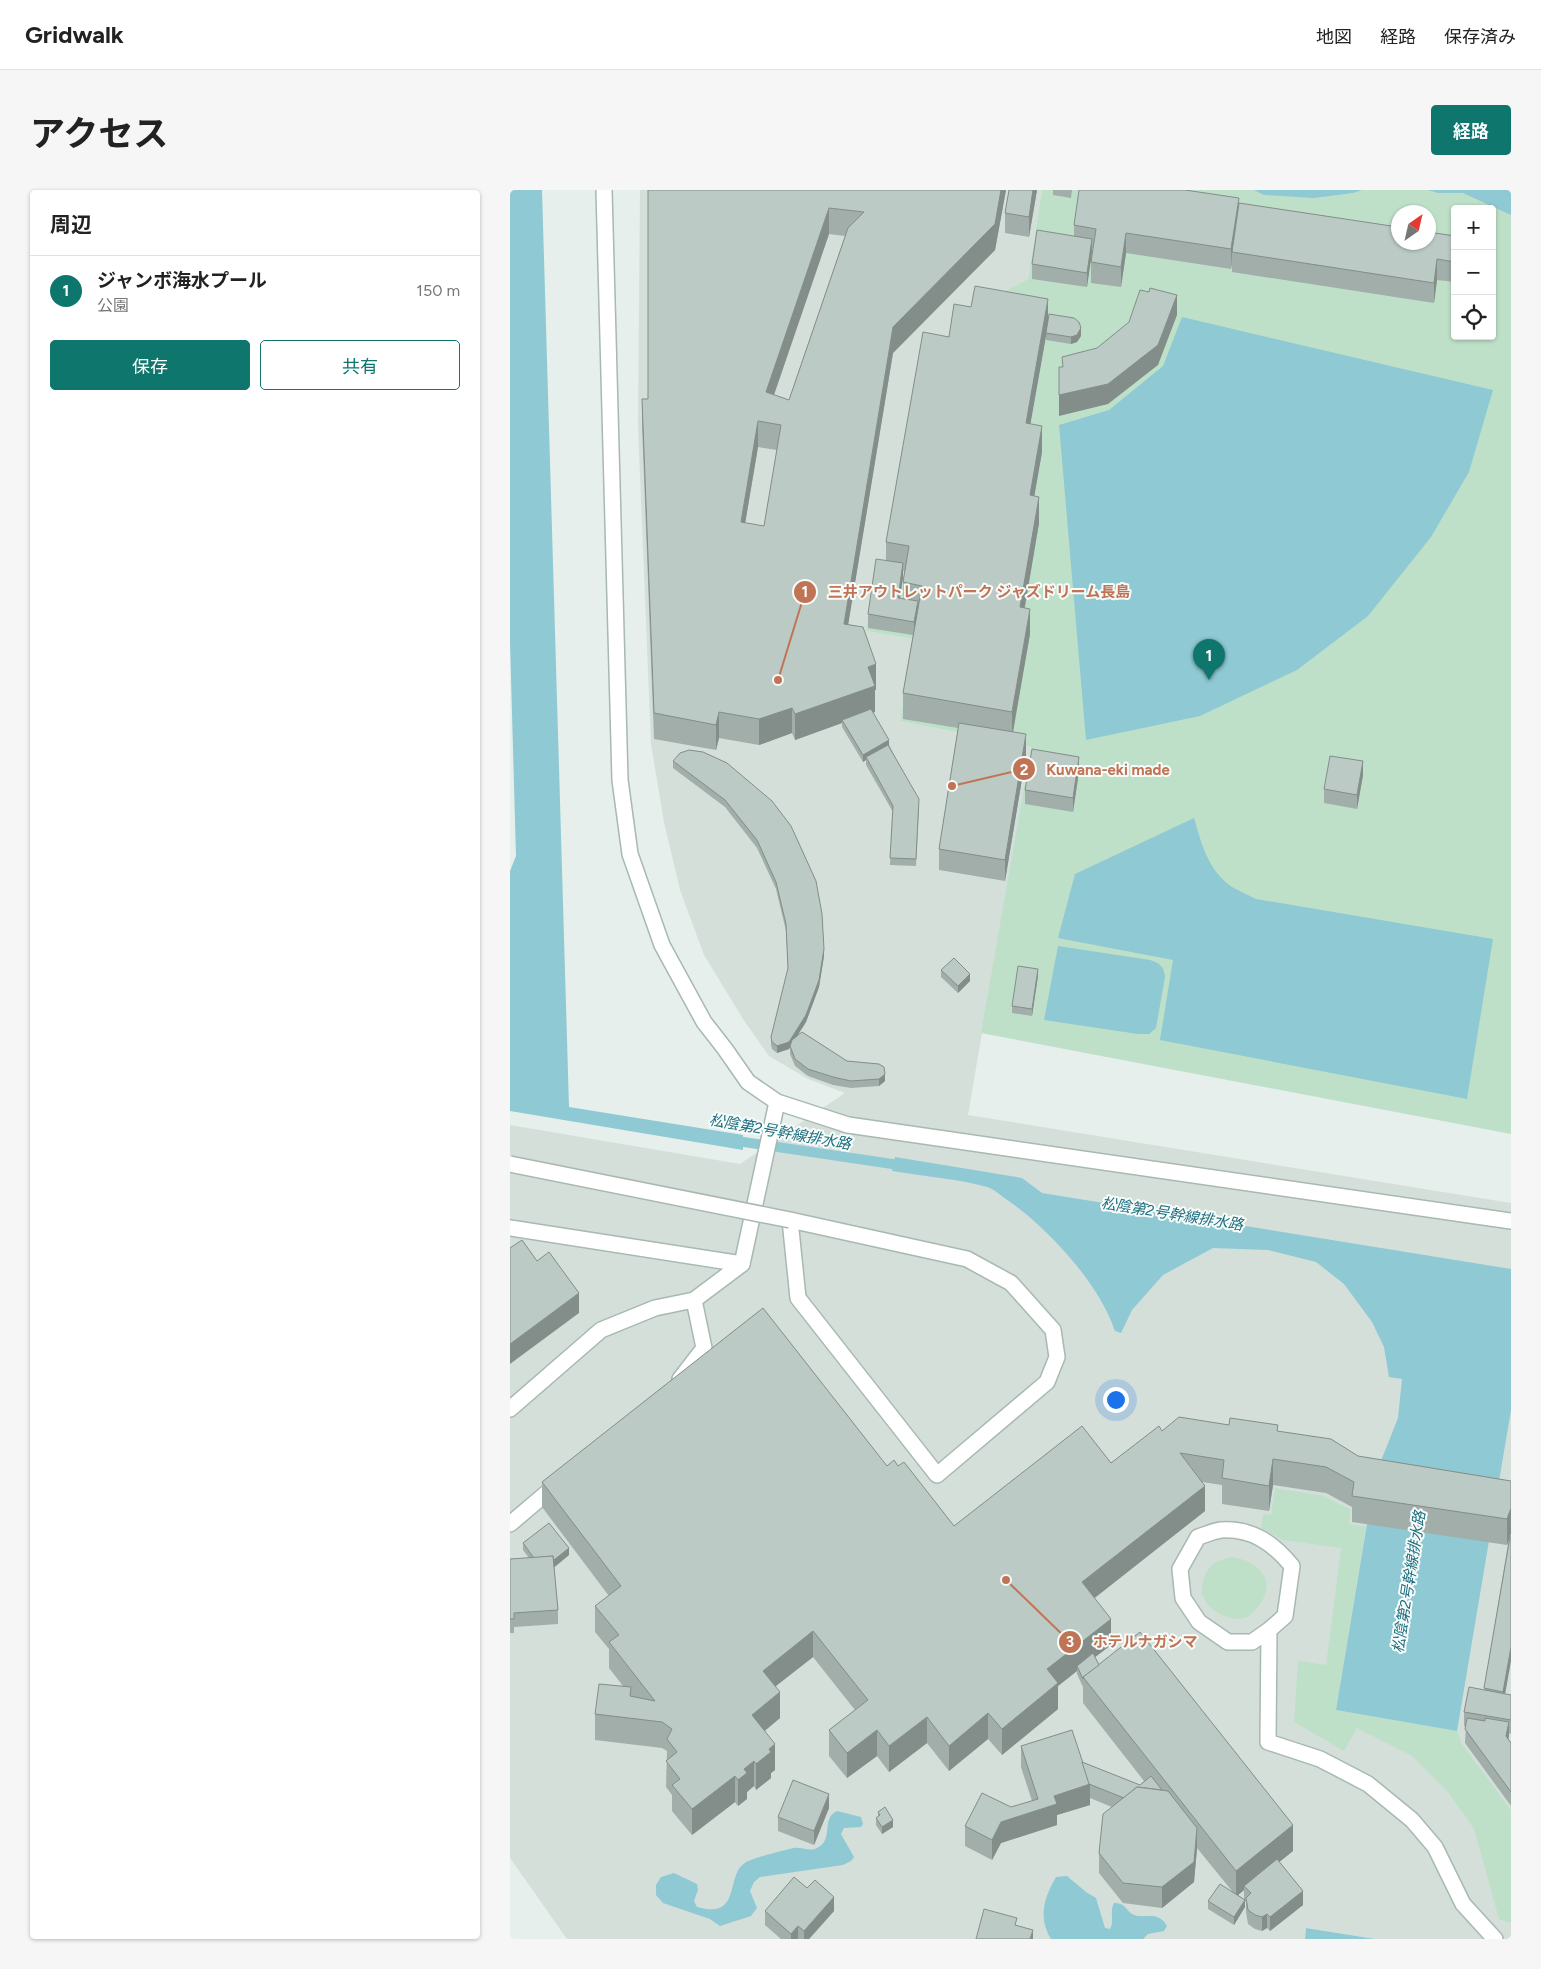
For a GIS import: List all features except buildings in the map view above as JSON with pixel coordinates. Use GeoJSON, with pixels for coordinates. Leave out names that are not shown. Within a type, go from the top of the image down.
{"type":"FeatureCollection","features":[{"type":"Feature","properties":{"kind":"street"},"geometry":{"type":"LineString","coordinates":[[604,190],[620,780],[630,854],[662,945],[704,1022],[725,1048],[748,1082],[776,1102],[848,1125],[1511,1221]]}},
{"type":"Feature","properties":{"kind":"street"},"geometry":{"type":"LineString","coordinates":[[510,1409],[601,1330],[655,1308],[694,1300],[742,1264],[776,1102]]}},
{"type":"Feature","properties":{"kind":"street"},"geometry":{"type":"LineString","coordinates":[[510,1164],[790,1220],[967,1259],[1011,1283],[1053,1330],[1057,1357],[1047,1382],[937,1475],[798,1298],[790,1220]]}},
{"type":"Feature","properties":{"kind":"street"},"geometry":{"type":"LineString","coordinates":[[510,1228],[742,1264]]}},
{"type":"Feature","properties":{"kind":"street"},"geometry":{"type":"LineString","coordinates":[[667,1390],[682,1377],[704,1348],[694,1300]]}},
{"type":"Feature","properties":{"kind":"street"},"geometry":{"type":"LineString","coordinates":[[510,1524],[570,1473]]}},
{"type":"Feature","properties":{"kind":"street"},"geometry":{"type":"LineString","coordinates":[[1269,1630],[1252,1642],[1228,1642],[1199,1622],[1182,1598],[1180,1569],[1198,1537],[1220,1530],[1249,1533],[1277,1548],[1292,1566],[1285,1616],[1269,1630],[1268,1742],[1320,1759],[1368,1784],[1412,1820],[1435,1847],[1462,1904],[1495,1939]]}},
{"type":"Feature","properties":{"kind":"shaded area"},"geometry":{"type":"Polygon","coordinates":[[[640,190],[1042,190],[1028,279],[971,309],[943,360],[866,631],[914,639],[900,721],[1031,747],[968,1115],[1511,1203],[1511,1939],[1375,1939],[1306,1928],[1305,1939],[567,1939],[510,1858],[510,1125],[740,1164],[845,1093],[808,1079],[769,1056],[743,1019],[704,955],[680,890],[664,822],[651,744],[638,427],[640,190]]]}},
{"type":"Feature","properties":{"kind":"green space"},"geometry":{"type":"Polygon","coordinates":[[[1042,190],[1511,190],[1511,1134],[981,1033],[1031,747],[900,721],[914,639],[866,631],[875,571],[883,572],[920,356],[943,360],[950,326],[968,330],[971,309],[1028,279],[1042,190]]]}},
{"type":"Feature","properties":{"kind":"green space"},"geometry":{"type":"Polygon","coordinates":[[[1275,1488],[1324,1496],[1351,1510],[1349,1524],[1366,1527],[1336,1710],[1457,1731],[1462,1744],[1511,1810],[1511,1923],[1499,1919],[1474,1829],[1448,1792],[1412,1756],[1357,1728],[1344,1751],[1294,1722],[1298,1661],[1326,1665],[1341,1548],[1283,1540],[1261,1528],[1263,1514],[1271,1515],[1275,1488]]]}},
{"type":"Feature","properties":{"kind":"green space"},"geometry":{"type":"Polygon","coordinates":[[[1232,1557],[1255,1566],[1265,1577],[1267,1584],[1266,1592],[1259,1606],[1250,1615],[1241,1619],[1231,1618],[1216,1612],[1208,1605],[1201,1593],[1209,1568],[1218,1561],[1232,1557]]]}},
{"type":"Feature","properties":{"kind":"water"},"geometry":{"type":"Polygon","coordinates":[[[510,190],[542,190],[569,1107],[743,1135],[743,1150],[510,1111],[510,871],[516,856],[510,641],[510,190]]]}},
{"type":"Feature","properties":{"kind":"water"},"geometry":{"type":"Polygon","coordinates":[[[1254,190],[1362,190],[1314,198],[1264,195],[1254,190]]]}},
{"type":"Feature","properties":{"kind":"water"},"geometry":{"type":"Polygon","coordinates":[[[1428,190],[1511,190],[1511,215],[1496,208],[1496,205],[1489,205],[1463,193],[1438,193],[1428,190]]]}},
{"type":"Feature","properties":{"kind":"water"},"geometry":{"type":"Polygon","coordinates":[[[1182,317],[1493,390],[1469,472],[1431,537],[1368,616],[1297,670],[1200,716],[1086,740],[1059,425],[1109,410],[1163,366],[1182,317]]]}},
{"type":"Feature","properties":{"kind":"water"},"geometry":{"type":"Polygon","coordinates":[[[1194,818],[1206,854],[1215,870],[1228,884],[1256,899],[1493,939],[1467,1099],[1160,1040],[1173,960],[1058,938],[1075,874],[1194,818]]]}},
{"type":"Feature","properties":{"kind":"water"},"geometry":{"type":"Polygon","coordinates":[[[1058,946],[1150,960],[1159,964],[1164,971],[1165,977],[1156,1028],[1149,1034],[1138,1034],[1044,1020],[1058,946]]]}},
{"type":"Feature","properties":{"kind":"water"},"geometry":{"type":"Polygon","coordinates":[[[895,1157],[1022,1178],[1042,1193],[1511,1269],[1511,1410],[1457,1731],[1336,1710],[1375,1476],[1398,1418],[1402,1379],[1389,1377],[1384,1347],[1372,1322],[1344,1284],[1316,1262],[1268,1250],[1213,1248],[1163,1275],[1132,1310],[1121,1333],[1115,1331],[1097,1294],[1070,1258],[1054,1240],[1022,1211],[987,1187],[892,1171],[895,1157]]]}},
{"type":"Feature","properties":{"kind":"water"},"geometry":{"type":"Polygon","coordinates":[[[837,1811],[861,1817],[863,1824],[861,1827],[844,1828],[841,1834],[854,1857],[851,1861],[843,1865],[760,1877],[754,1882],[750,1891],[757,1908],[751,1916],[720,1926],[710,1919],[663,1903],[656,1895],[656,1885],[661,1877],[674,1873],[697,1884],[698,1890],[694,1901],[697,1907],[711,1909],[721,1907],[727,1902],[739,1868],[746,1862],[794,1848],[811,1850],[817,1848],[825,1840],[829,1819],[837,1811]]]}},
{"type":"Feature","properties":{"kind":"water"},"geometry":{"type":"Polygon","coordinates":[[[1067,1876],[1096,1898],[1105,1928],[1110,1929],[1114,1903],[1121,1904],[1134,1915],[1160,1918],[1167,1926],[1164,1931],[1148,1934],[1143,1939],[1051,1939],[1047,1931],[1044,1915],[1048,1892],[1056,1877],[1067,1876]]]}},
{"type":"Feature","properties":{"kind":"water"},"geometry":{"type":"Polygon","coordinates":[[[1306,1928],[1375,1939],[1305,1939],[1306,1928]]]}},
{"type":"Feature","properties":{"kind":"waterway","name":"松陰第2号幹線排水路"},"geometry":{"type":"LineString","coordinates":[[730,1140],[906,1166]]}},
{"type":"Feature","properties":{"kind":"place","name":"三井アウトレットパーク ジャズドリーム長島"},"geometry":{"type":"Point","coordinates":[778,680]}},
{"type":"Feature","properties":{"kind":"place","name":"ジャンボ海水プール"},"geometry":{"type":"Point","coordinates":[1209,680]}},
{"type":"Feature","properties":{"kind":"place","name":"Kuwana-eki made"},"geometry":{"type":"Point","coordinates":[952,786]}},
{"type":"Feature","properties":{"kind":"place","name":"ホテルナガシマ"},"geometry":{"type":"Point","coordinates":[1006,1580]}}]}
